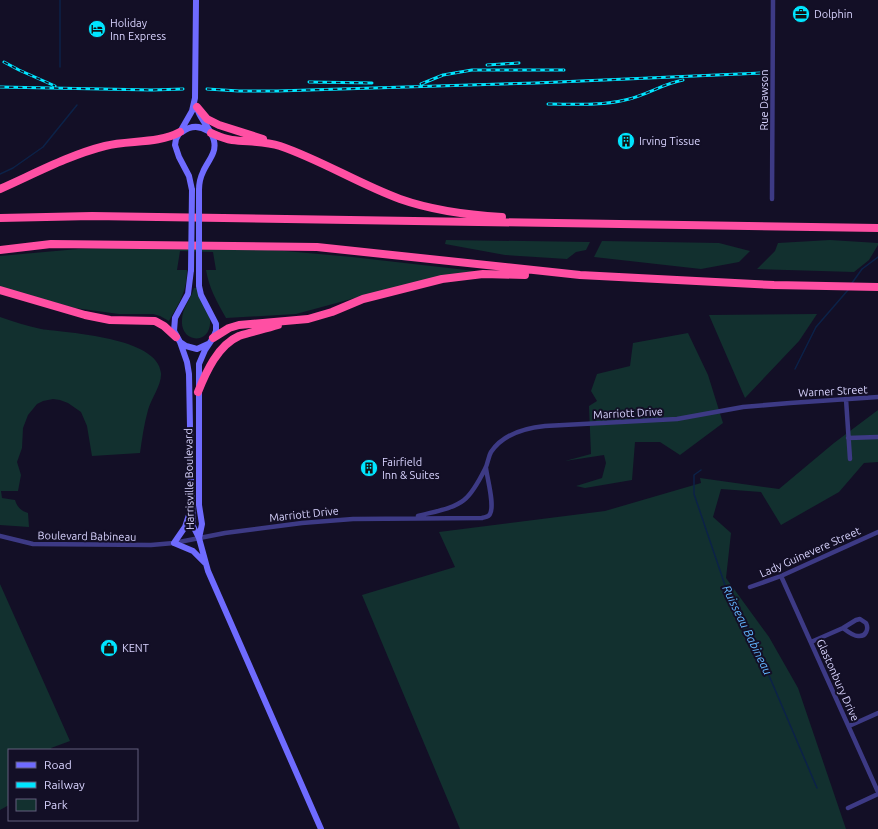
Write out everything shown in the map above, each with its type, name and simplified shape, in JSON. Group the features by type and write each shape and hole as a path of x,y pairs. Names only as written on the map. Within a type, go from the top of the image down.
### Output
{"highway":[{"path":"197,107 207,119 219,125 279,146 400,199 435,209 472,215 596,224"},
{"path":"0,189 63,161 105,146 166,138 180,132"},
{"path":"211,133 231,140 264,142 279,146"},
{"path":"0,218 92,216 878,228"},
{"path":"0,250 50,244 317,247 580,275"},
{"path":"212,340 229,328 239,325 308,319 332,312 363,299 442,279 490,274 580,275 774,285 878,287"},
{"path":"0,290 85,315 110,320 155,321 164,326 178,339"},
{"path":"198,392 203,378 215,358 226,345 238,337 292,321"}],"main road":[{"path":"196,0 195,98 200,117 211,133"},
{"name":"Harrisville Boulevard","path":"195,98 192,111 176,138 176,151 189,176 192,190 191,270 188,294 173,324 187,362 189,374 193,526 199,538"},
{"path":"180,132 192,127 198,127 211,133"},
{"name":"Harrisville Boulevard","path":"199,538 202,524 199,499 199,364 204,351 212,340 216,331 216,324 201,295 198,281 199,190 202,174 211,159 215,146 211,133"},
{"path":"178,339 186,346 197,349 212,340"},
{"path":"192,506 185,527 174,543 193,550 206,564"},
{"path":"199,538 208,571 321,829"}],"street":[{"name":"Rue Dawson","path":"772,199 773,0"},
{"name":"Warner Street","path":"790,403 878,397"},
{"path":"846,399 850,459"},
{"name":"Marriott Drive","path":"412,518 453,507 465,500 478,483 486,468 491,452 498,444 514,433 524,429 545,426 677,419 743,407 790,403"},
{"path":"848,438 878,437"},
{"name":"Marriott Drive","path":"174,543 225,533 302,523 353,519 487,517 490,514 492,504 486,468"},
{"name":"Lady Guinevere Street","path":"750,587 782,576 878,532"},
{"name":"Boulevard Babineau","path":"0,536 33,544 151,545 174,543"},
{"name":"Glastonbury Drive","path":"782,576 878,793"},
{"path":"811,642 858,620 864,621 867,627 866,633 860,636 855,635 843,628"},
{"path":"849,726 878,713"},
{"path":"848,808 878,793"}],"green space":[{"path":"446,240 590,242 586,250 576,252 567,259 505,255 445,244"},
{"path":"830,240 878,243 878,245 869,260 854,272 757,269 775,251 778,243"},
{"path":"602,241 719,243 750,251 739,262 701,269 594,257"},
{"path":"78,249 253,249 285,251 475,271 355,298 296,314 226,318 211,289 207,277 206,270 216,270 213,252 180,251 177,270 187,270 186,285 182,297 169,321 153,314 119,314 75,308 0,287 0,256"},
{"path":"194,288 197,288 203,300 210,320 209,328 206,334 196,338 186,334 183,328 182,320 183,311"},
{"path":"817,314 799,341 745,398 709,315"},
{"path":"0,317 41,329 90,335 129,344 145,352 156,361 161,373 160,382 149,406 140,453 92,456 87,426 81,412 68,403 60,400 53,399 37,404 28,415 23,428 22,448 17,462 21,475 18,491 1,491 2,498 15,500 17,505 23,511 28,513 29,527 0,525"},
{"path":"688,333 708,375 723,423 680,455 660,442 635,442 632,480 585,488 576,486 602,478 606,463 604,455 565,461 591,454 589,406 597,401 591,391 597,374 630,366 633,343"},
{"path":"878,410 878,462 864,463 839,492 781,525 761,492 721,489 713,517 731,533 726,578 769,637 798,688 846,829 460,829 362,595 455,567 439,532 605,511 701,483 700,478 779,489 834,443"},
{"path":"0,584 70,741 52,749 8,749 8,806 0,810"}],"waterway":[{"path":"60,0 60,67"},
{"path":"0,174 13,168 43,147 77,105"},
{"name":"Ruisseau Babineau","path":"852,283 862,269 878,257"},
{"name":"Ruisseau Babineau","path":"795,369 816,327 848,290"},
{"name":"Ruisseau Babineau","path":"701,470 694,475 694,494 727,591 741,613 753,638 817,788"}],"railway":[{"path":"4,62 55,86"},
{"path":"487,65 519,63"},
{"path":"421,84 443,75 472,70 564,70"},
{"path":"207,89 277,91 536,83 762,73"},
{"path":"548,104 616,102 640,96 668,84 683,80"},
{"path":"309,82 372,83"},
{"path":"0,87 152,90 183,89"}],"place":[{"name":"Dolphin","path":"801,14"},
{"name":"Holiday Inn Express","path":"97,29"},
{"name":"Irving Tissue","path":"626,141"},
{"name":"Fairfield Inn & Suites","path":"369,468"},
{"name":"KENT","path":"109,648"}]}
